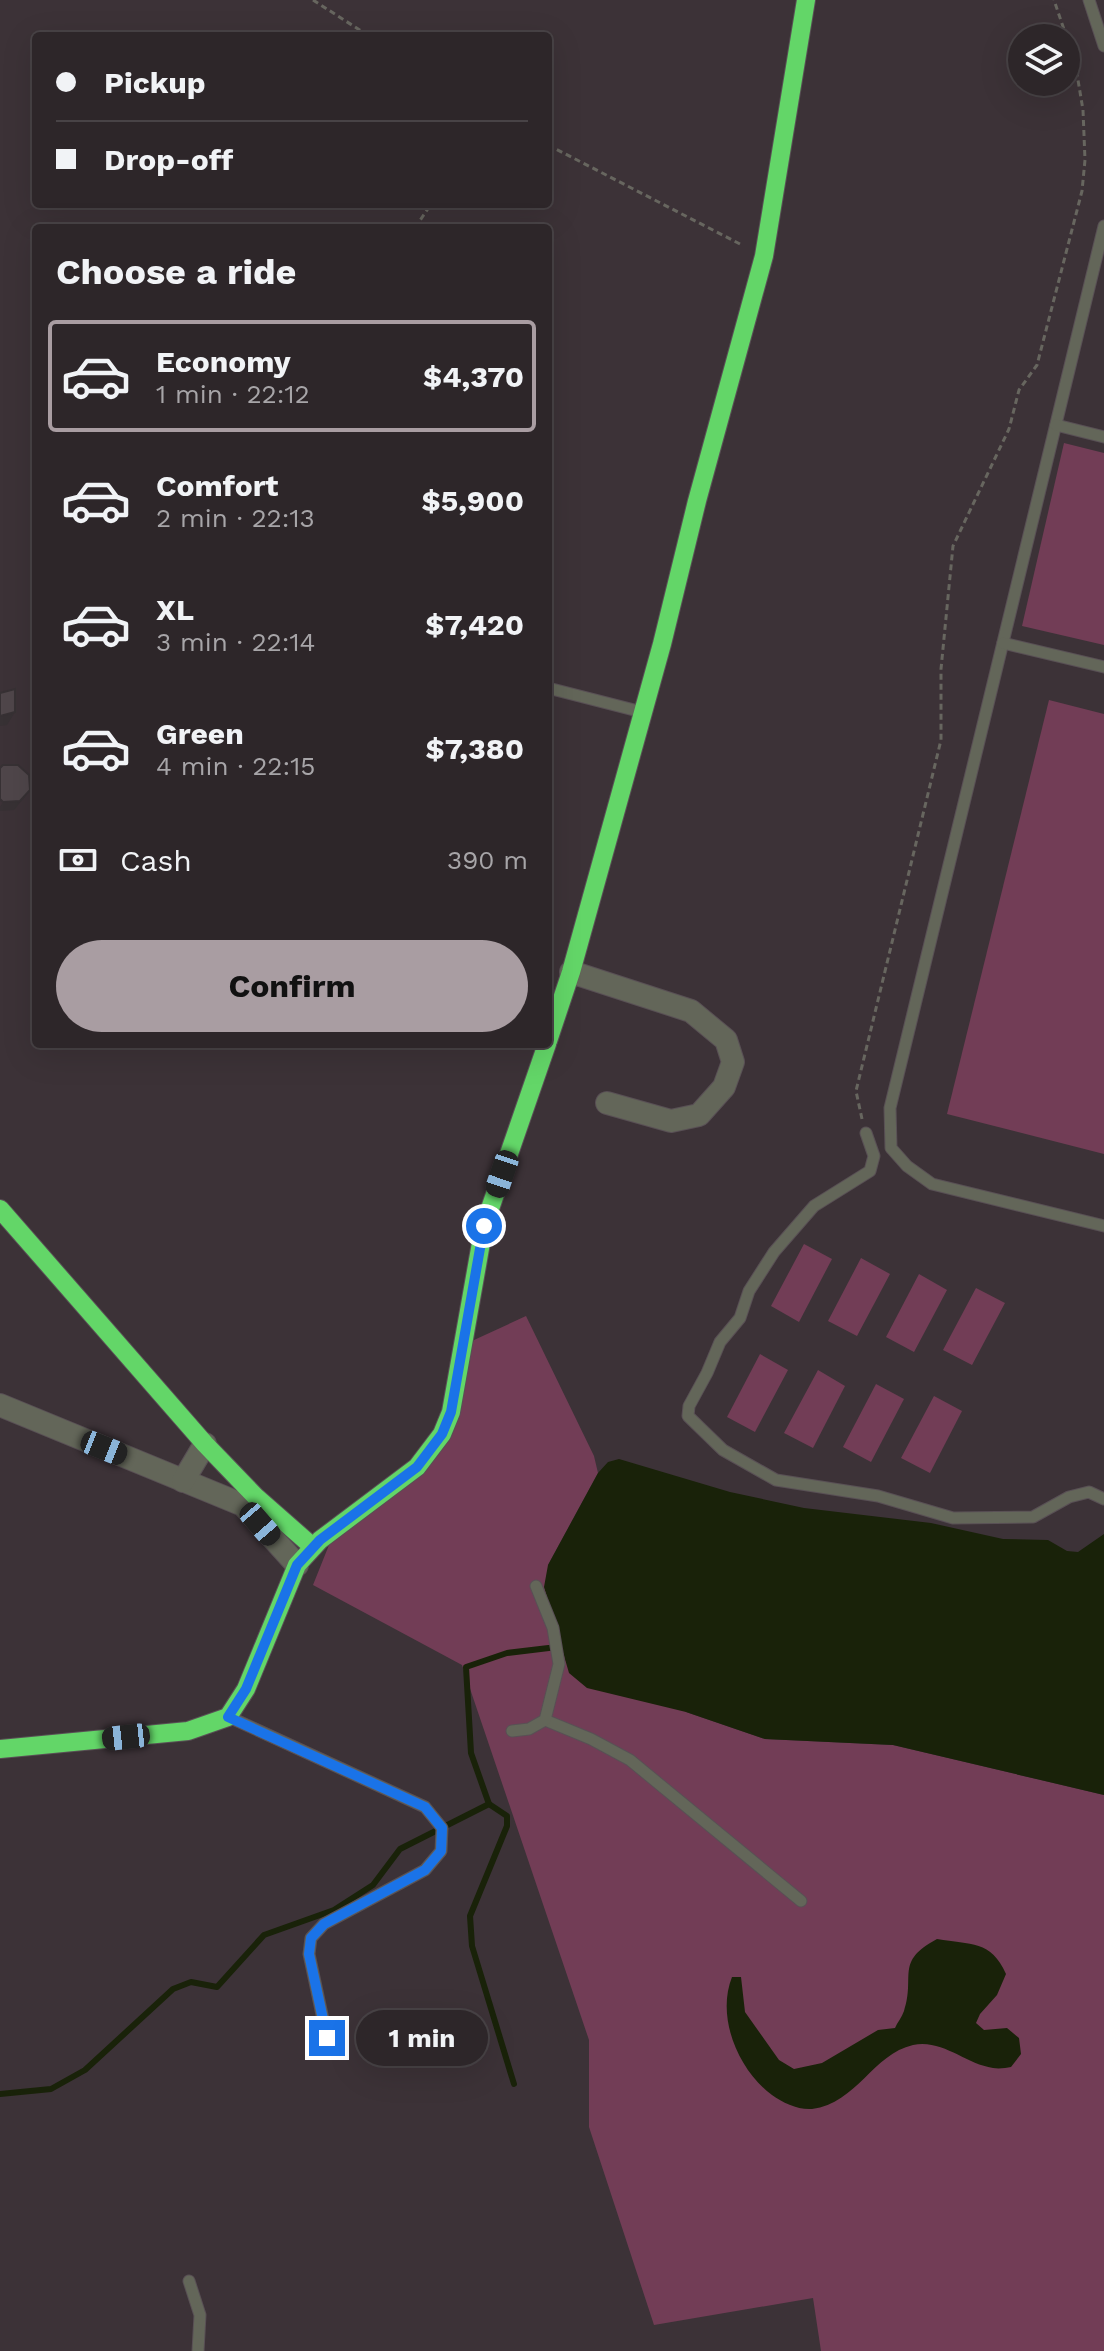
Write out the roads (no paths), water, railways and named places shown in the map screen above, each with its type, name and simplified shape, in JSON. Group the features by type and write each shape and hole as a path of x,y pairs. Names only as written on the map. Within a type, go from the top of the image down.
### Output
{"street":[{"path":"553,1011 571,972 764,256 806,0"},
{"path":"571,972 691,1011 726,1040 733,1062 724,1087 699,1115 671,1121 607,1103"},
{"path":"0,1749 188,1731 228,1717 246,1689 297,1565 313,1547 417,1467 442,1434 451,1412 484,1226 545,1048"},
{"path":"0,1209 205,1444 297,1565"},
{"path":"0,1405 183,1481 249,1500 313,1547"},
{"path":"183,1481 205,1444"}],"lane":[{"path":"1089,0 1104,46"},
{"path":"1104,226 890,1108 891,1148 907,1166 932,1184 1104,1226"},
{"path":"1056,425 1104,437"},
{"path":"1003,643 1104,667"},
{"path":"552,689 643,712"},
{"path":"866,1133 874,1156 870,1171 849,1187 814,1206 774,1252 749,1291 740,1318 720,1342 689,1406 688,1416 723,1450 776,1480 878,1496 953,1518 1033,1517 1069,1497 1089,1492 1104,1499"},
{"path":"512,1731 529,1729 545,1720 559,1664 553,1628 536,1586"},
{"path":"228,1717 425,1807 442,1828 441,1851 425,1870 324,1924 311,1938 309,1954 327,2038"},
{"path":"545,1720 630,1760 801,1901"},
{"path":"189,2281 200,2315 198,2351"}],"waterway":[{"path":"0,2094 51,2089 85,2070 173,1989 191,1982 217,1987 264,1935 334,1910 373,1885 400,1849 489,1804 471,1753 466,1667 507,1653 557,1647"},
{"path":"489,1804 507,1816 507,1826 470,1916 472,1946 514,2084"}]}
